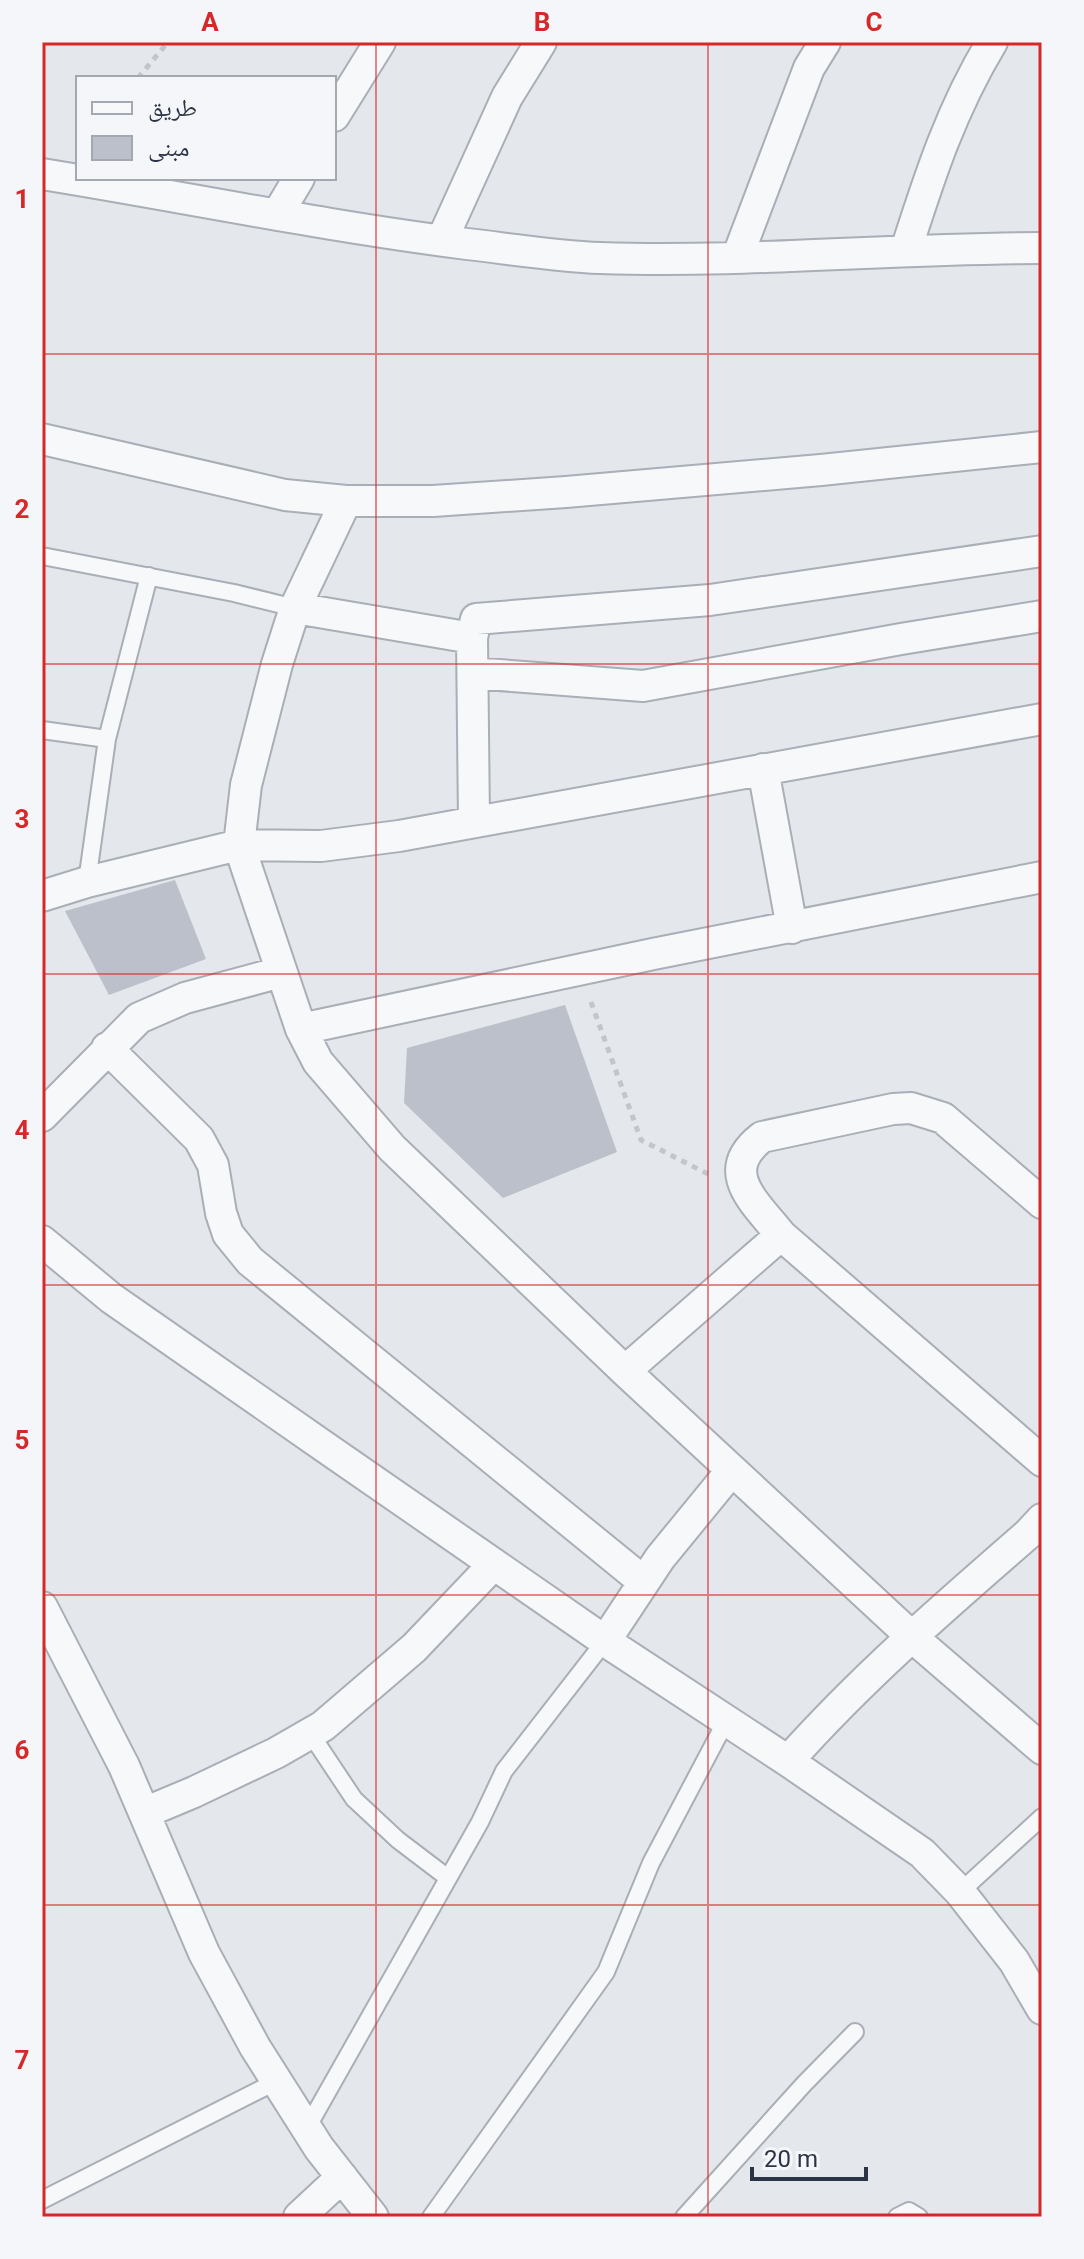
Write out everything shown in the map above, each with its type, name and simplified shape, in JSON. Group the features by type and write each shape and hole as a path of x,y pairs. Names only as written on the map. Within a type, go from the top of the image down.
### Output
{"street":[{"path":"336,113 380,42"},
{"path":"442,240 507,97 541,42"},
{"path":"737,258 809,68 825,42"},
{"path":"906,250 939,146 956,107 992,42"},
{"path":"42,174 76,180"},
{"path":"76,180 442,240 598,258 794,257 906,250 1042,248"},
{"path":"277,215 298,180"},
{"path":"42,439 285,495 346,501 433,501 566,492 1042,447"},
{"path":"346,501 295,608 277,664 246,785 239,845 301,1029 318,1062 392,1148 625,1371 911,1636 1042,1749"},
{"path":"474,822 472,638 476,619 710,600 1042,551"},
{"path":"295,608 472,638"},
{"path":"473,673 643,686 1042,616"},
{"path":"42,896 239,845 321,846 399,836 1042,719"},
{"path":"763,769 792,928"},
{"path":"301,1029 1042,877"},
{"path":"42,1116 139,1018 185,998 281,972"},
{"path":"107,1048 199,1139 213,1165 228,1234 250,1261 644,1582"},
{"path":"1042,1203 943,1118 911,1108 893,1109 762,1137 744,1156 739,1168 748,1194 781,1235 1042,1461"},
{"path":"625,1371 781,1235"},
{"path":"42,1241 111,1298 605,1641 922,1853 960,1892 1014,1961 1042,2009"},
{"path":"605,1641 660,1558 732,1470"},
{"path":"788,1761 836,1708 911,1636 1042,1519"},
{"path":"144,1813 276,1753 310,1733 359,1697 414,1648 494,1564"},
{"path":"42,1607 124,1766 204,1953 255,2047 319,2148 373,2217"},
{"path":"299,2217 342,2177"}],"lane":[{"path":"42,556 234,593 295,608"},
{"path":"87,882 107,739 149,576"},
{"path":"42,730 107,739"},
{"path":"307,2128 480,1822 504,1771 605,1641"},
{"path":"431,2217 606,1972 651,1863 726,1721"},
{"path":"310,1733 354,1799 398,1840 448,1878"},
{"path":"960,1892 1042,1817"},
{"path":"684,2217 855,2032"},
{"path":"42,2200 277,2081"},
{"path":"897,2217 909,2211 919,2217"}],"path":[{"path":"140,76 168,42"},
{"path":"579,970 641,1140 748,1194"}],"building":[{"path":"175,880 206,959 109,995 65,911"},
{"path":"565,1005 617,1152 503,1198 404,1103 407,1048"}]}
